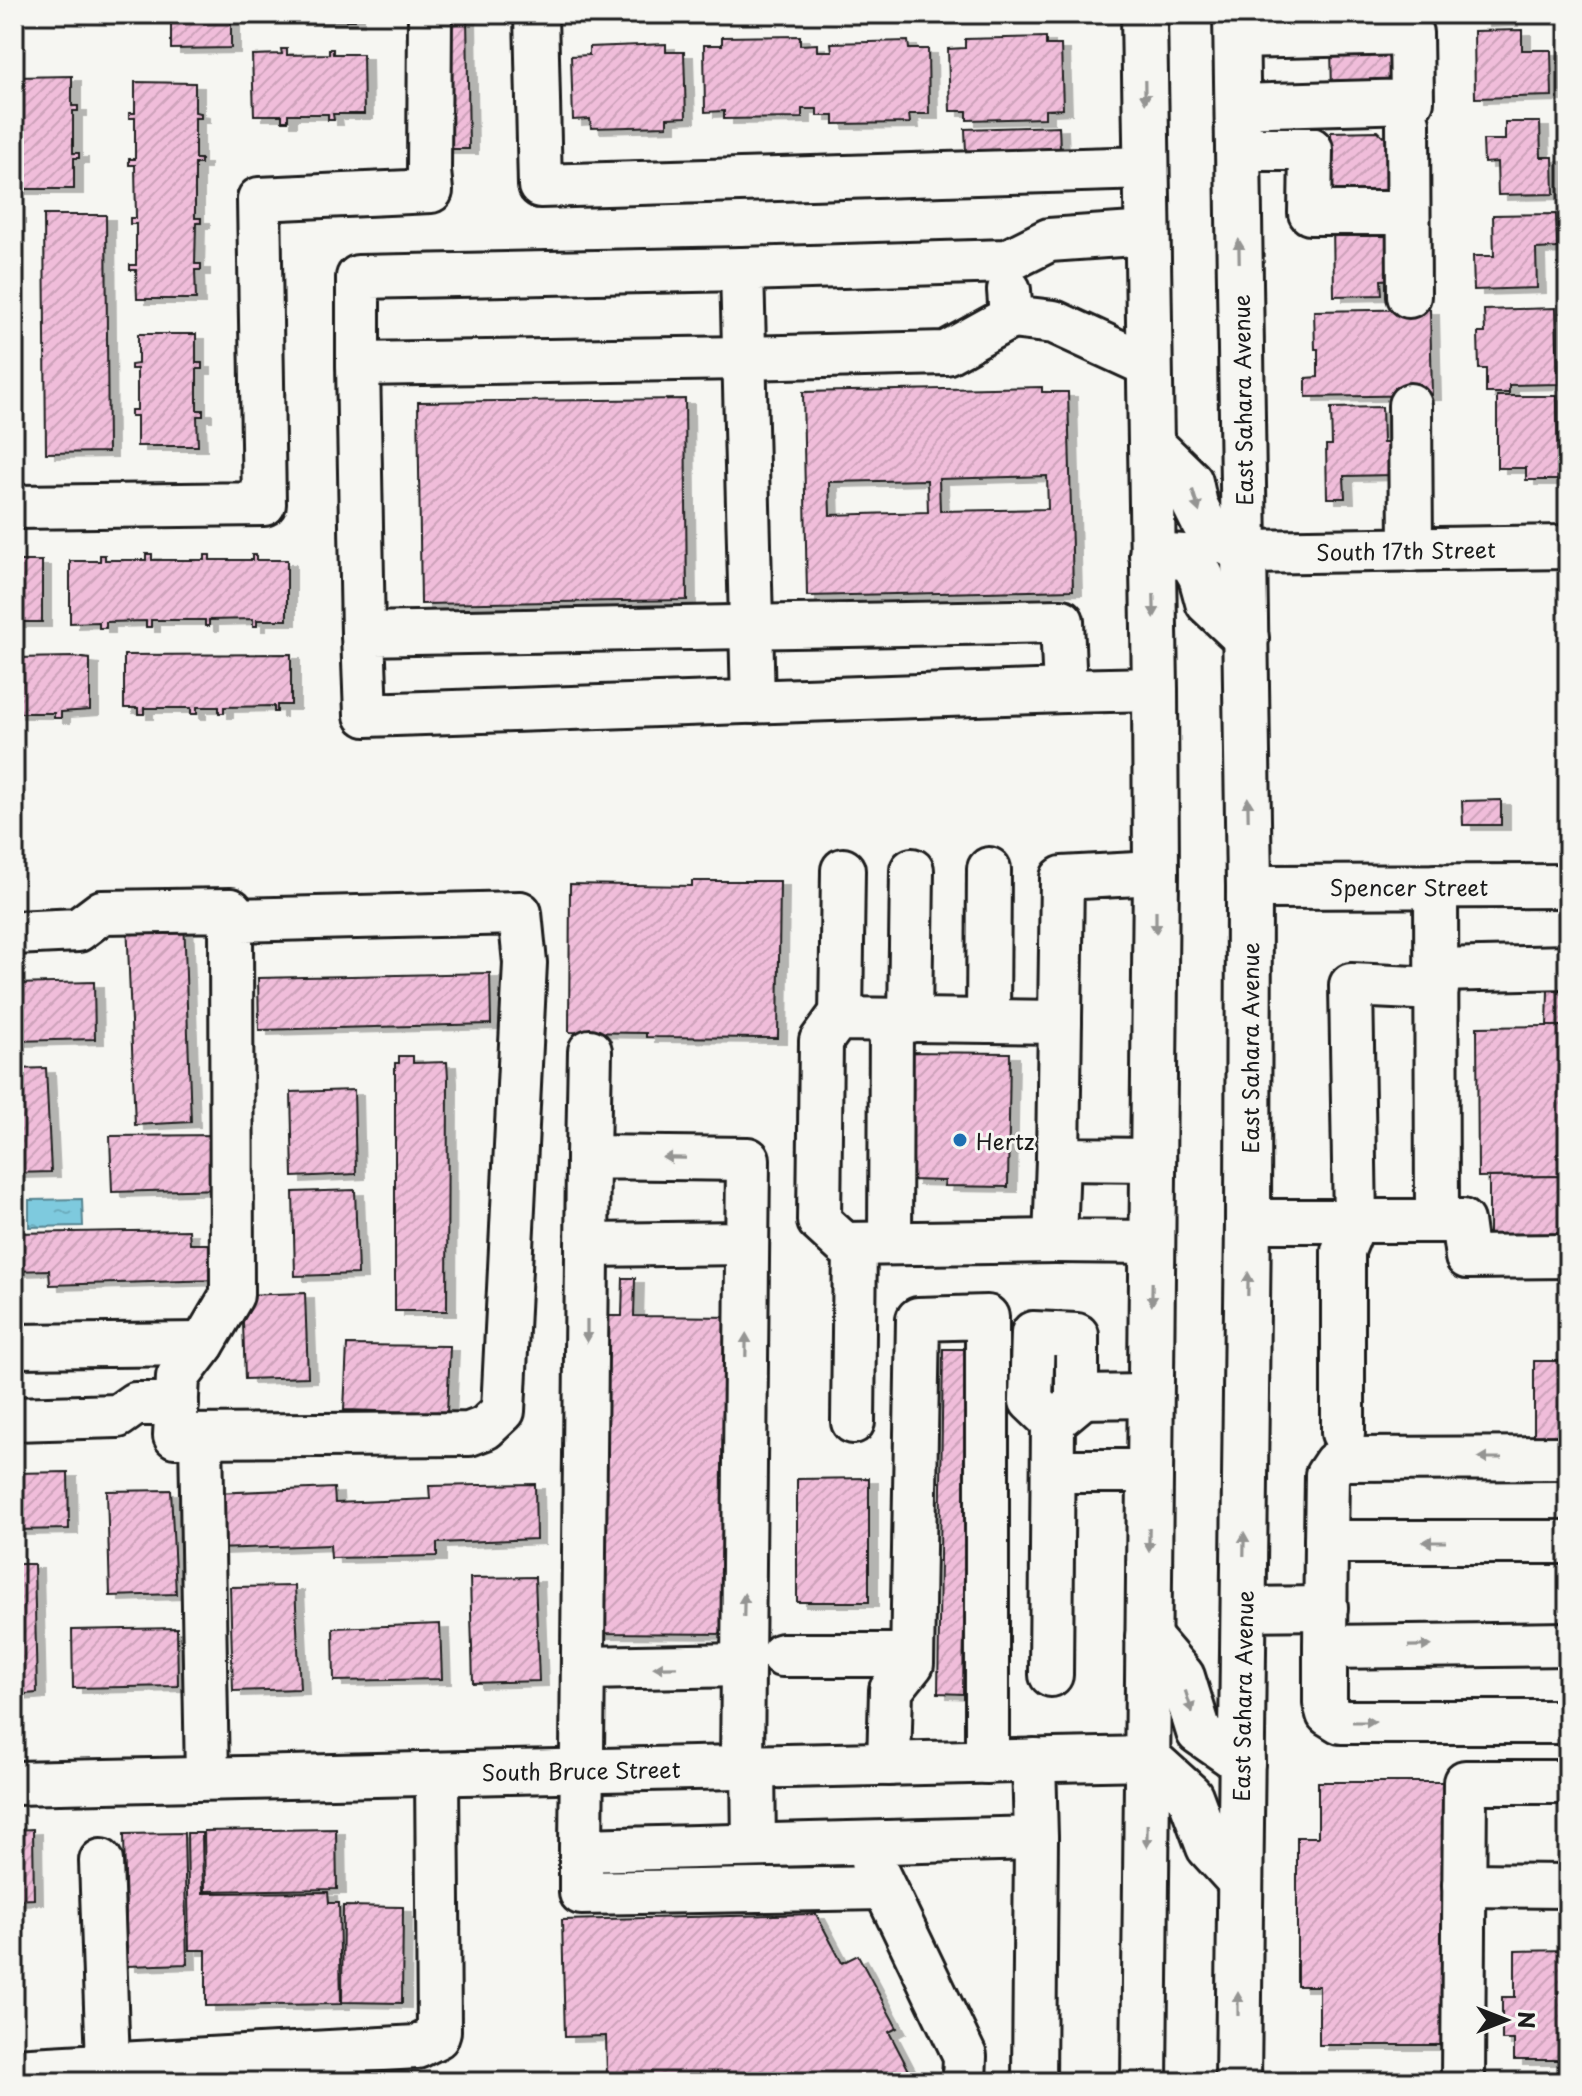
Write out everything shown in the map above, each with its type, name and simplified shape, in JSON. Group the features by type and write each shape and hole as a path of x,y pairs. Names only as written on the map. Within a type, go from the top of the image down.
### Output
{"main road":[{"path":"1144,14 1156,873 1144,2082"},
{"name":"East Sahara Avenue","path":"1236,24 1249,887 1238,2082"},
{"path":"1151,444 1190,482 1195,505 1204,523 1230,545 1244,552"},
{"path":"1152,555 1184,557 1194,564 1201,576 1208,602 1246,638"},
{"path":"1148,1637 1182,1677 1199,1732 1242,1762"},
{"path":"1148,1758 1190,1796 1209,1847 1239,1880"}],"street":[{"path":"14,507 264,504 259,199 431,191 430,14"},
{"path":"536,14 540,186 1147,168"},
{"path":"1236,24 1403,14"},
{"path":"1236,24 1313,35 1411,33 1412,101 1237,106"},
{"path":"1313,35 1314,104"},
{"path":"1408,123 1409,296"},
{"path":"1238,149 1311,149 1310,213 1408,213"},
{"path":"1148,233 1049,240 1007,261 358,277 358,364 366,715 1155,689"},
{"path":"1007,261 1011,317"},
{"path":"742,269 753,702"},
{"path":"358,364 946,353 1011,317 1054,322 1150,366"},
{"path":"1410,405 1411,550"},
{"name":"South 17th Street","path":"1244,552 1568,547"},
{"path":"363,634 1062,621 1065,691"},
{"path":"988,1021 989,869"},
{"path":"841,1019 843,870"},
{"path":"853,1422 900,1020 912,870"},
{"path":"1055,1241 1062,878 1156,873"},
{"path":"1436,886 1437,1221"},
{"name":"Spencer Street","path":"1249,887 1568,886"},
{"path":"14,933 78,930 102,912 231,910 232,1295 203,1344 178,1377 189,1420 207,1778"},
{"path":"14,1419 118,1416 135,1404 189,1420 469,1434 485,1428 503,1411 525,963 520,913 231,920"},
{"path":"1343,1433 1343,1251 1355,1221 1351,985 1568,967"},
{"path":"1060,1022 837,1019 821,1041 819,1221 844,1244 1152,1242"},
{"path":"590,1051 581,1893 884,1888"},
{"path":"588,1157 748,1159 747,1243 762,1660 747,1767 754,1845"},
{"path":"1058,1159 1154,1160"},
{"path":"1248,1221 1462,1221 1467,1257 1568,1256"},
{"path":"587,1245 747,1243"},
{"path":"889,1764 891,1690 912,1664 918,1319 987,1317 987,1762"},
{"path":"14,1346 203,1344"},
{"path":"1051,1675 1053,1471 1065,1409 1151,1396"},
{"path":"1568,1458 1345,1459 1335,1463 1327,1475 1325,1703 1328,1714 1341,1722 1568,1722"},
{"path":"1053,1471 1150,1471"},
{"path":"1326,1542 1568,1542"},
{"path":"1243,1609 1326,1627 1568,1644"},
{"path":"584,1668 912,1655"},
{"name":"South Bruce Street","path":"14,1783 1148,1758"},
{"path":"1034,1760 1034,2082"},
{"path":"14,2070 92,2071 417,2047 437,2037 437,1774"},
{"path":"1433,2082 1463,2082 1465,1782 1568,1782"},
{"path":"581,1850 1036,1838"},
{"path":"863,1843 965,2056 964,2082"},
{"path":"92,2071 101,1861"},
{"path":"1464,1885 1568,1886"}],"water":[{"path":"82,1199 83,1226 29,1227 29,1200"}],"building":[{"path":"165,14 237,14 237,19 231,19 231,48 171,49 171,18 165,18"},
{"path":"295,14 355,14 355,20 295,20"},
{"path":"443,14 467,14 469,149 445,149"},
{"path":"1481,14 1509,14 1509,21 1481,22"},
{"path":"1522,30 1522,50 1551,50 1552,96 1475,98 1474,31"},
{"path":"800,36 800,45 817,44 817,51 832,51 831,43 908,41 909,49 928,49 929,114 909,114 910,123 834,124 834,116 817,116 817,109 802,109 802,118 724,119 724,111 705,112 704,45 722,45 722,37"},
{"path":"1046,37 1046,45 1061,45 1063,109 1045,110 1045,118 967,120 967,111 950,111 948,49 965,48 965,39"},
{"path":"666,44 666,52 684,52 686,117 667,118 667,126 591,128 590,119 573,120 571,56 589,55 589,47"},
{"path":"1389,47 1390,90 1332,91 1331,48"},
{"path":"281,49 287,49 287,55 329,54 329,49 333,49 333,54 363,54 364,114 333,114 334,120 328,120 328,114 288,114 288,121 282,121 282,115 254,115 252,55 282,54"},
{"path":"72,76 72,106 78,106 78,111 73,111 73,153 79,153 79,158 74,158 74,189 14,189 14,77"},
{"path":"135,82 195,83 195,112 201,113 201,118 195,118 195,159 201,159 201,164 195,164 195,218 201,218 201,223 196,223 195,264 201,264 201,270 195,270 196,299 137,299 136,270 130,270 130,265 136,265 136,224 130,224 130,218 136,218 135,165 129,165 129,159 135,159 135,118 129,118 129,113 135,113"},
{"path":"1505,122 1540,122 1541,157 1553,157 1554,194 1498,195 1497,162 1484,163 1483,140 1505,140"},
{"path":"1059,126 1060,149 966,152 965,129"},
{"path":"1378,131 1384,137 1391,137 1389,199 1332,200 1331,132"},
{"path":"1556,214 1557,248 1536,249 1537,288 1474,290 1473,256 1494,256 1493,215"},
{"path":"44,215 106,215 108,452 46,453"},
{"path":"1394,220 1395,279 1381,280 1382,295 1334,296 1333,222"},
{"path":"1556,308 1558,384 1509,385 1509,393 1486,393 1486,369 1479,369 1478,333 1485,333 1484,310"},
{"path":"1430,309 1432,395 1306,397 1306,378 1318,377 1314,311"},
{"path":"138,334 196,334 196,363 202,363 202,369 197,369 197,410 203,410 203,416 197,416 198,446 137,446 137,416 131,416 131,410 137,410 137,369 131,369 131,365 138,364"},
{"path":"1042,387 1042,392 1068,392 1073,590 807,596 803,392","holes":["1047,476 1048,509 940,511 939,479","927,480 928,512 830,515 829,482"]},
{"path":"1497,396 1557,396 1558,480 1526,480 1526,468 1497,468"},
{"path":"685,399 687,600 421,604 418,402"},
{"path":"1382,407 1383,443 1392,443 1393,475 1344,476 1345,498 1327,498 1326,445 1332,445 1331,408"},
{"path":"146,554 152,554 152,560 205,560 205,555 210,555 210,560 252,560 252,555 256,555 256,560 287,560 287,620 257,620 257,626 253,626 253,619 209,620 209,626 205,626 205,620 151,620 151,627 146,627 146,621 106,622 106,628 99,628 99,622 70,623 70,561 100,561 100,555 105,555 105,560 146,560"},
{"path":"14,561 42,561 42,622 14,622"},
{"path":"291,654 291,705 277,705 277,712 274,712 274,706 224,707 224,713 219,713 219,707 197,707 197,714 191,714 191,708 144,708 144,714 138,714 138,708 124,708 124,655"},
{"path":"14,658 90,659 90,710 61,712 61,718 54,718 54,713 14,713"},
{"path":"1501,800 1501,825 1463,825 1462,801"},
{"path":"692,881 780,881 778,1038 646,1037 646,1033 569,1032 570,884 692,886"},
{"path":"184,917 191,1122 135,1125 127,919"},
{"path":"490,973 491,1024 259,1030 258,978"},
{"path":"94,982 95,1039 14,1041 14,984"},
{"path":"1548,990 1568,990 1568,1026 1547,1026"},
{"path":"1568,1026 1568,1176 1478,1177 1477,1027"},
{"name":"Hertz","path":"905,1052 1010,1053 1008,1187 944,1186 945,1181 910,1180"},
{"path":"399,1056 413,1056 413,1063 447,1062 447,1311 395,1311 395,1063 399,1063"},
{"path":"46,1068 51,1172 14,1173 14,1069"},
{"path":"354,1090 356,1174 293,1177 291,1092"},
{"path":"220,1135 221,1189 112,1192 110,1136"},
{"path":"1568,1176 1568,1243 1489,1243 1489,1177"},
{"path":"355,1190 358,1274 295,1276 293,1192"},
{"path":"189,1230 190,1244 217,1244 218,1280 50,1285 49,1270 14,1271 14,1233"},
{"path":"623,1278 635,1278 634,1316 736,1317 732,1634 595,1633 599,1316 622,1316"},
{"path":"305,1293 308,1377 245,1379 242,1295"},
{"path":"347,1345 450,1346 447,1413 344,1410"},
{"path":"943,1349 968,1349 963,1694 938,1693"},
{"path":"1534,1361 1568,1361 1568,1446 1534,1446"},
{"path":"68,1472 69,1529 14,1530 14,1473"},
{"path":"869,1478 869,1602 797,1602 797,1479"},
{"path":"535,1484 536,1539 437,1543 437,1556 331,1558 330,1545 216,1549 214,1493 334,1488 335,1503 430,1499 429,1486"},
{"path":"171,1490 176,1594 110,1596 107,1491"},
{"path":"14,1564 34,1564 37,1693 14,1695"},
{"path":"535,1577 539,1681 473,1683 470,1578"},
{"path":"295,1586 300,1689 233,1691 230,1587"},
{"path":"440,1624 442,1679 334,1681 333,1628"},
{"path":"177,1628 178,1686 73,1688 72,1630"},
{"path":"1318,1782 1442,1782 1442,2045 1319,2045 1319,1986 1297,1986 1297,1837 1318,1837"},
{"path":"33,1829 34,1899 14,1900 14,1830"},
{"path":"336,1829 337,1889 205,1891 204,1831"},
{"path":"184,1833 187,1964 127,1966 124,1834"},
{"path":"187,1833 202,1833 203,1893 328,1892 329,1903 339,1903 341,2004 206,2006 206,1950 189,1950"},
{"path":"343,1906 403,1907 402,2003 342,2002"},
{"path":"816,1914 842,1963 858,1955 897,2028 889,2032 915,2082 565,2082 565,2078 607,2077 606,2036 565,2037 562,1920"},
{"path":"1568,1950 1568,2060 1514,2060 1514,2040 1502,2040 1502,1997 1515,1997 1515,1951"},
{"path":"472,2076 472,2082 421,2082 420,2077"}],"place":[{"name":"Hertz","path":"960,1140"}]}
